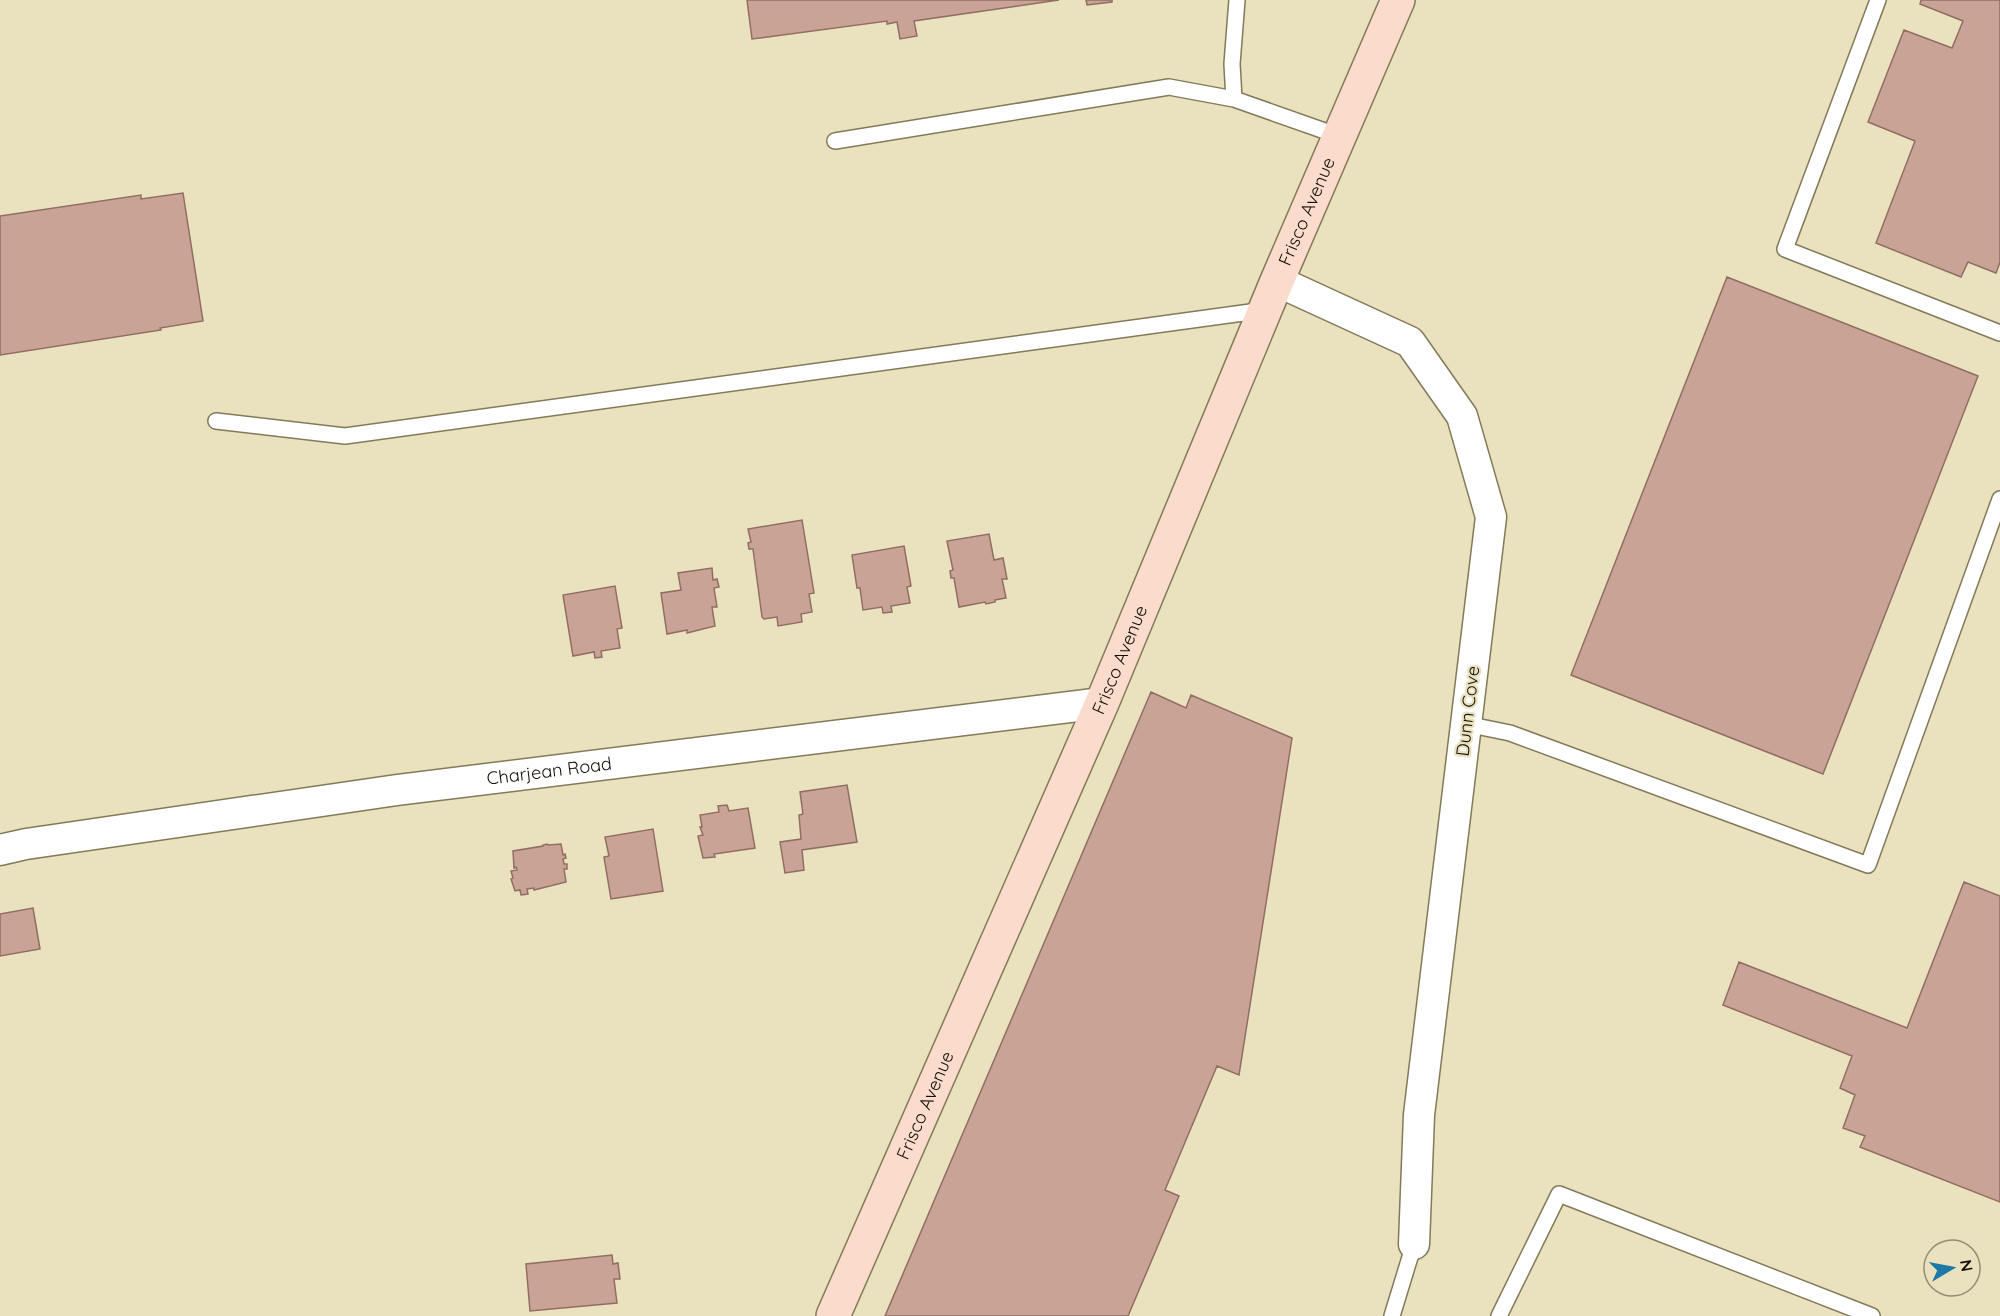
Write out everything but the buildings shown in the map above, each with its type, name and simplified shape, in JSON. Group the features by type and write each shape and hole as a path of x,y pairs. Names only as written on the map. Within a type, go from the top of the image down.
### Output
{"street":[{"name":"Frisco Avenue","path":"833,1316 1102,703 1271,296 1398,0"},
{"name":"Dunn Cove","path":"1271,296 1410,342 1462,416 1491,517 1419,1115 1414,1245"},
{"name":"Charjean Road","path":"0,850 38,842 396,790 1102,703"}],"lane":[{"path":"1234,99 1232,64 1237,0"},
{"path":"1878,0 1785,249 2000,333"},
{"path":"835,141 1169,87 1234,99 1340,136"},
{"path":"216,421 345,436 1271,296"},
{"path":"1466,723 1510,733 1868,865 2000,499"},
{"path":"1498,1316 1559,1194 1872,1316"},
{"path":"1392,1316 1414,1245"}]}
